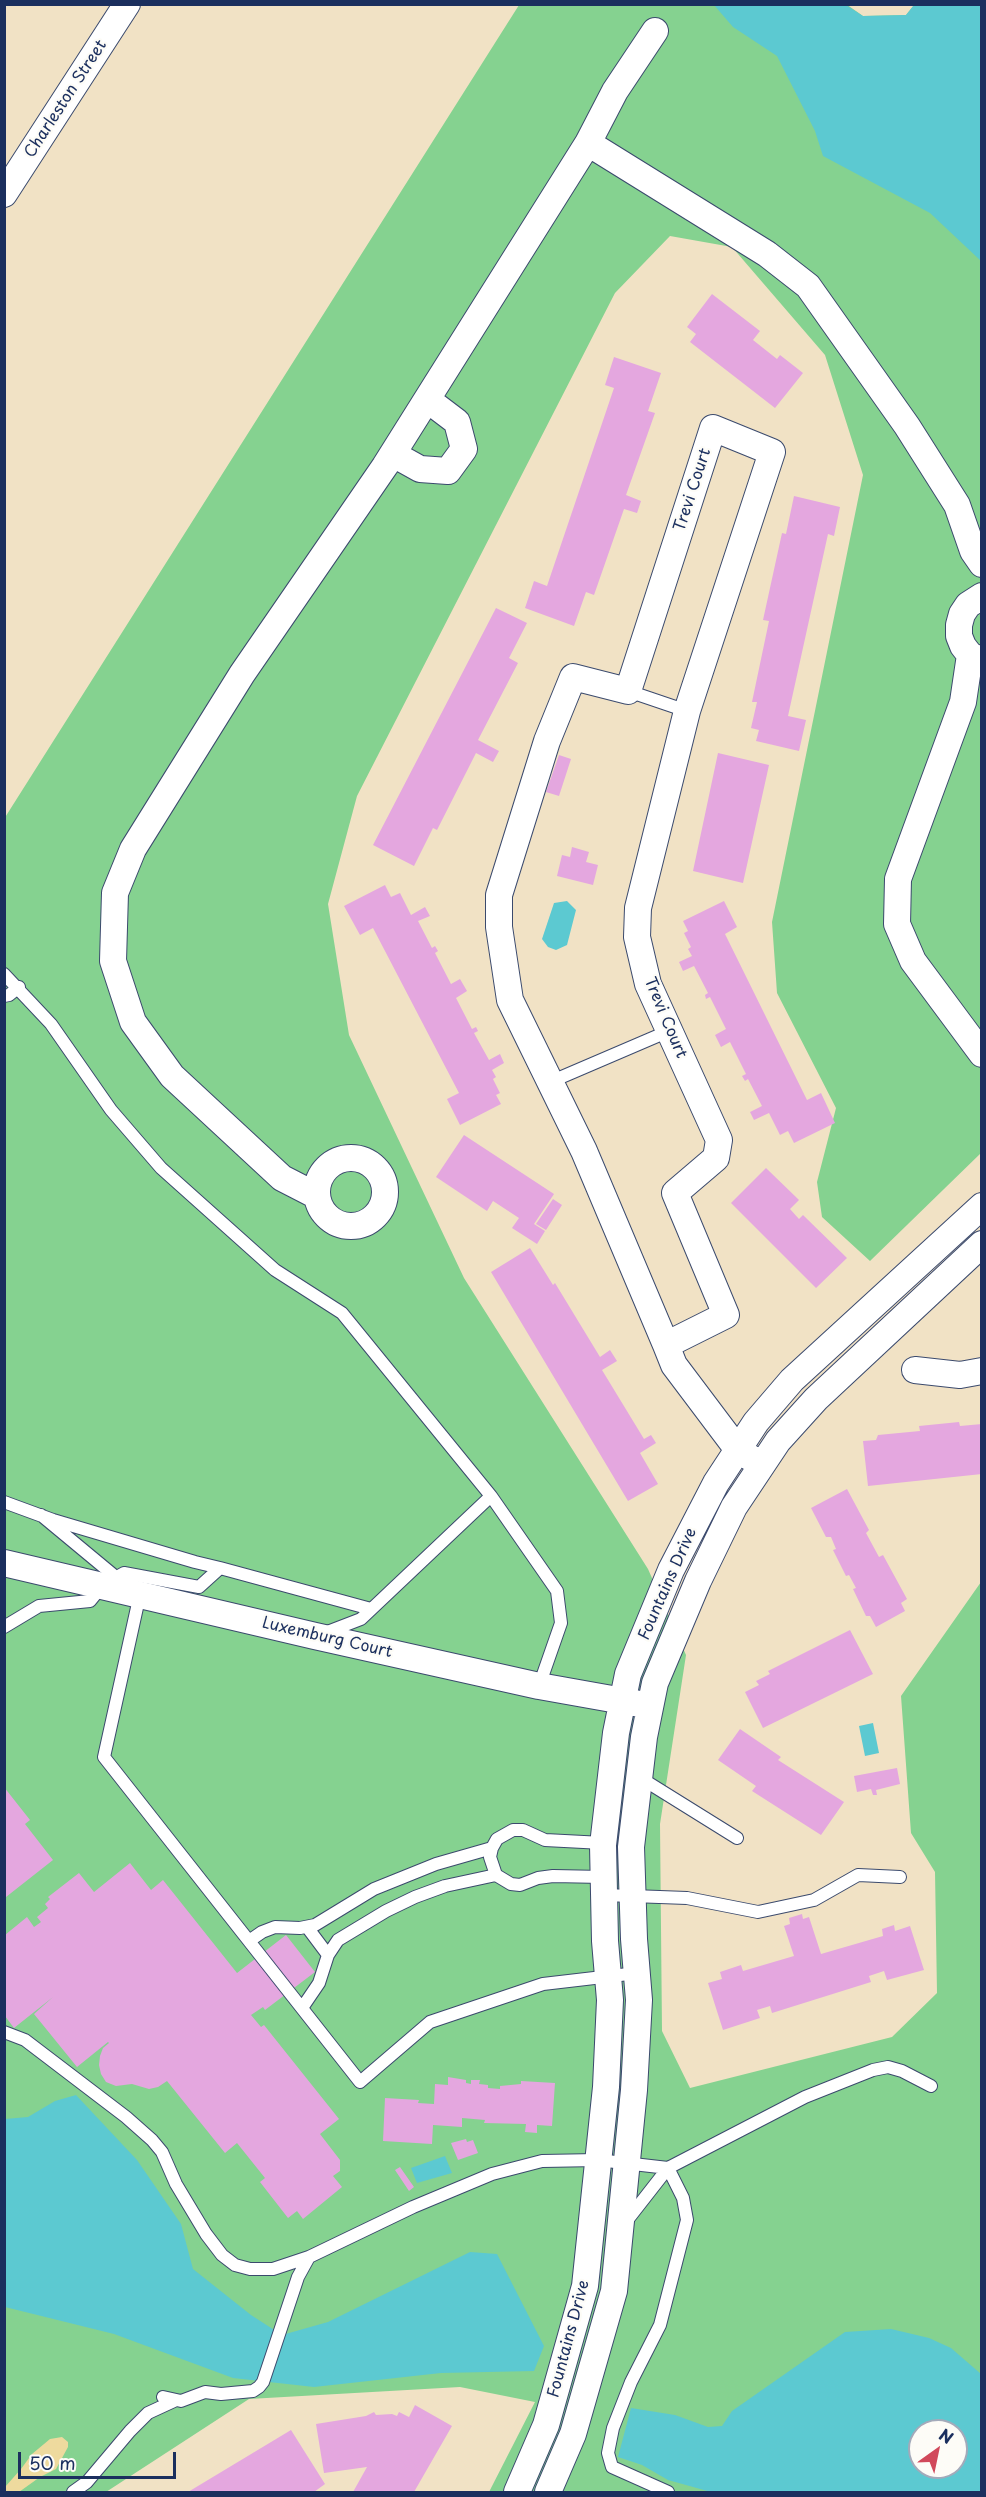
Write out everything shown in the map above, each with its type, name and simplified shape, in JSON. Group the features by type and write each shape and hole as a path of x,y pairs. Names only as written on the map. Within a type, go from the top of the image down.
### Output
{"street":[{"name":"Charleston Street","path":"4,195 127,4"},
{"path":"317,1196 282,1178 172,1076 133,1022 112,961 115,893 133,849 242,674 428,400 588,143 615,91 655,31"},
{"path":"588,143 767,254 808,286 907,426 957,505 977,558 975,600 962,614 959,636 963,646 976,658 963,702 897,879 897,924 913,961 981,1054"},
{"path":"393,454 420,469 448,471 464,449 457,422 428,400"},
{"name":"Trevi Court","path":"628,691 713,428 772,452 687,711 638,908 636,937 648,984 719,1140 716,1158 675,1193 726,1315 666,1345"},
{"path":"628,691 573,677 547,741 499,895 499,927 510,1000 584,1151 674,1365 738,1450 762,1465"},
{"path":"963,702 981,680"},
{"name":"Fountains Drive","path":"517,2493 546,2425 585,2286 607,2071 610,2001 603,1843 616,1733 628,1674 671,1570 716,1483 756,1422 792,1380 981,1206"},
{"name":"Fountains Drive","path":"548,2493 573,2434 614,2291 635,2071 639,2000 631,1846 639,1777 656,1683 698,1581 734,1507 778,1441 816,1399 981,1244"},
{"path":"915,1370 960,1375 981,1371"},
{"name":"Luxemburg Court","path":"4,1563 109,1582 141,1594 539,1686 651,1706"},
{"path":"607,2071 635,2071"}],"lane":[{"path":"628,691 687,711"},
{"path":"4,974 19,987 51,1024 111,1110 161,1168 275,1270 342,1313 491,1496 557,1591 561,1623 539,1686"},
{"path":"4,996 9,996 19,987"},
{"path":"550,1082 669,1031"},
{"path":"315,1636 361,1619 491,1496"},
{"path":"4,1502 195,1562 371,1609"},
{"path":"41,1515 109,1582"},
{"path":"4,1627 39,1606 90,1601 109,1582 124,1573 199,1587 220,1568"},
{"path":"141,1594 104,1757 360,2082 430,2022 543,1984 637,1973"},
{"path":"639,1777 737,1838"},
{"path":"603,1843 545,1840 523,1830 513,1830 497,1839 492,1848 492,1867 496,1875 511,1884 520,1885 538,1878 553,1876 604,1886 633,1896 687,1898 758,1912 814,1900 858,1875 900,1877"},
{"path":"249,1941 275,1927 315,1925 374,1889 436,1864 492,1848"},
{"path":"302,2008 319,1983 328,1956 338,1940 386,1911 415,1897 445,1886 496,1875"},
{"path":"307,1927 328,1956"},
{"path":"4,2032 25,2040 126,2117 152,2140 162,2152 176,2184 222,2256 234,2265 250,2270 273,2269 309,2257 413,2207 492,2174 542,2161 598,2160 668,2168"},
{"path":"619,2230 668,2168 805,2097 873,2070 888,2067 902,2071 931,2086"},
{"path":"668,2168 681,2192 687,2220 660,2325 631,2382 614,2428 608,2453 612,2467 668,2493"},
{"path":"73,2493 87,2482 148,2413 168,2399 205,2392 220,2394 253,2391 263,2382 298,2277 309,2257"}],"green space":[{"path":"846,4 863,16 906,15 914,5 981,5 981,1153 870,1261 822,1217 817,1182 836,1108 777,993 772,922 863,475 825,355 732,247 670,236 615,293 357,796 328,904 349,1035 464,1278 648,1569 686,1655 660,1824 662,2031 690,2088 892,2037 937,1993 935,1872 911,1833 901,1696 981,1582 981,2492 489,2492 535,2402 460,2387 249,2399 106,2492 5,2492 4,819 519,5"}],"sand":[{"path":"62,2437 68,2442 68,2447 56,2469 19,2492 5,2492 5,2487 32,2454 50,2439"}],"water":[{"path":"714,5 846,5 863,16 906,15 914,5 981,5 981,261 930,213 823,156 815,131 777,56 733,27"},
{"path":"567,901 576,910 567,945 556,950 548,947 542,939 554,903"},
{"path":"873,1723 879,1753 865,1756 859,1726"},
{"path":"76,2095 137,2160 181,2224 193,2269 251,2315 282,2335 328,2322 470,2252 497,2254 544,2346 534,2371 441,2373 314,2387 233,2378 114,2334 5,2307 5,2119 28,2117 55,2101"},
{"path":"445,2156 452,2173 417,2183 411,2168"},
{"path":"891,2329 929,2338 951,2348 981,2374 981,2492 711,2492 668,2480 642,2465 618,2457 631,2408 675,2415 708,2427 722,2426 732,2411 845,2332"}],"building":[{"path":"712,294 760,331 753,340 777,359 780,355 803,373 775,408 690,342 696,334 687,327"},
{"path":"614,357 661,373 648,411 655,413 626,495 641,501 637,513 624,509 594,595 586,592 574,626 525,608 534,581 547,586 614,388 605,385"},
{"path":"794,496 840,507 834,536 828,534 788,716 806,720 799,751 756,741 759,730 751,728 757,702 752,702 769,621 763,620 782,533 786,534"},
{"path":"496,608 527,623 509,658 518,663 478,740 499,751 493,762 476,753 437,830 433,828 414,866 373,845"},
{"path":"718,753 769,765 743,883 693,871"},
{"path":"559,755 571,759 559,796 546,792"},
{"path":"572,847 589,852 586,862 598,865 593,885 557,876 562,855 570,857"},
{"path":"385,885 391,897 400,893 411,915 425,907 430,916 418,921 432,948 435,946 438,951 435,953 451,984 460,979 467,991 456,998 472,1029 476,1027 478,1031 474,1033 489,1060 500,1054 504,1063 492,1070 496,1077 493,1079 500,1093 496,1095 501,1104 460,1125 447,1099 459,1093 373,928 360,935 344,906"},
{"path":"724,901 737,927 725,934 807,1100 821,1093 835,1123 794,1143 788,1131 780,1135 769,1113 754,1120 750,1112 762,1106 748,1079 745,1081 742,1076 746,1074 730,1042 721,1047 715,1035 726,1029 710,997 706,999 705,995 708,993 694,966 683,971 679,962 692,956 688,949 691,947 684,933 688,931 683,921"},
{"path":"464,1135 554,1194 534,1224 545,1231 537,1244 512,1228 519,1218 493,1201 487,1211 436,1177"},
{"path":"766,1168 799,1200 790,1209 799,1219 803,1215 847,1258 816,1288 731,1203"},
{"path":"553,1199 562,1205 546,1230 536,1224"},
{"path":"530,1248 553,1285 555,1283 600,1357 610,1350 617,1361 602,1370 644,1439 651,1435 656,1443 640,1453 658,1484 628,1501 491,1272"},
{"path":"959,1422 960,1426 982,1424 982,1474 868,1486 863,1441 876,1440 878,1435 920,1431 919,1426"},
{"path":"847,1489 869,1530 866,1533 879,1557 883,1555 907,1599 901,1603 905,1611 876,1627 870,1616 866,1616 853,1589 856,1588 849,1575 846,1576 833,1550 836,1549 831,1537 826,1537 811,1508"},
{"path":"850,1630 873,1674 763,1728 745,1692 759,1685 756,1681 770,1674 768,1671"},
{"path":"740,1729 781,1757 778,1760 844,1802 821,1835 752,1791 756,1786 718,1760"},
{"path":"897,1768 900,1784 876,1790 877,1795 873,1795 871,1789 857,1792 854,1776"},
{"path":"4,1787 30,1820 25,1824 53,1860 6,1897 4,1894"},
{"path":"130,1863 151,1890 163,1880 237,1973 286,1935 315,1972 265,2010 263,2007 251,2015 261,2027 264,2025 339,2119 320,2134 340,2160 340,2171 333,2176 342,2187 303,2219 297,2211 288,2218 260,2182 265,2178 237,2143 225,2153 167,2081 158,2087 149,2089 132,2084 116,2086 106,2082 99,2065 103,2048 108,2042 77,2067 34,2014 53,1997 14,2028 5,2016 5,1935 27,1917 34,1927 41,1922 37,1917 48,1908 45,1904 50,1899 48,1897 79,1873 94,1892"},
{"path":"802,1914 803,1919 809,1917 821,1954 883,1936 882,1929 894,1925 895,1931 910,1926 924,1970 887,1980 884,1971 869,1976 871,1982 772,2013 770,2006 757,2010 760,2018 723,2030 708,1983 722,1979 720,1972 741,1965 743,1971 794,1956 784,1926 790,1924 789,1918"},
{"path":"448,2077 466,2080 466,2083 471,2084 471,2080 480,2080 479,2084 488,2085 488,2088 500,2089 500,2086 521,2084 521,2081 555,2083 552,2126 537,2125 537,2133 525,2132 526,2124 484,2123 485,2120 462,2118 462,2127 433,2125 432,2144 383,2141 385,2098 419,2100 418,2103 434,2104 435,2084 448,2085"},
{"path":"466,2139 467,2142 473,2140 478,2153 458,2160 451,2143"},
{"path":"400,2167 414,2187 409,2191 395,2170"},
{"path":"415,2405 452,2426 414,2492 353,2492 367,2467 324,2473 316,2424 366,2416 374,2412 376,2415 397,2416 399,2412 409,2417"},
{"path":"291,2430 325,2484 314,2492 188,2492"}]}
